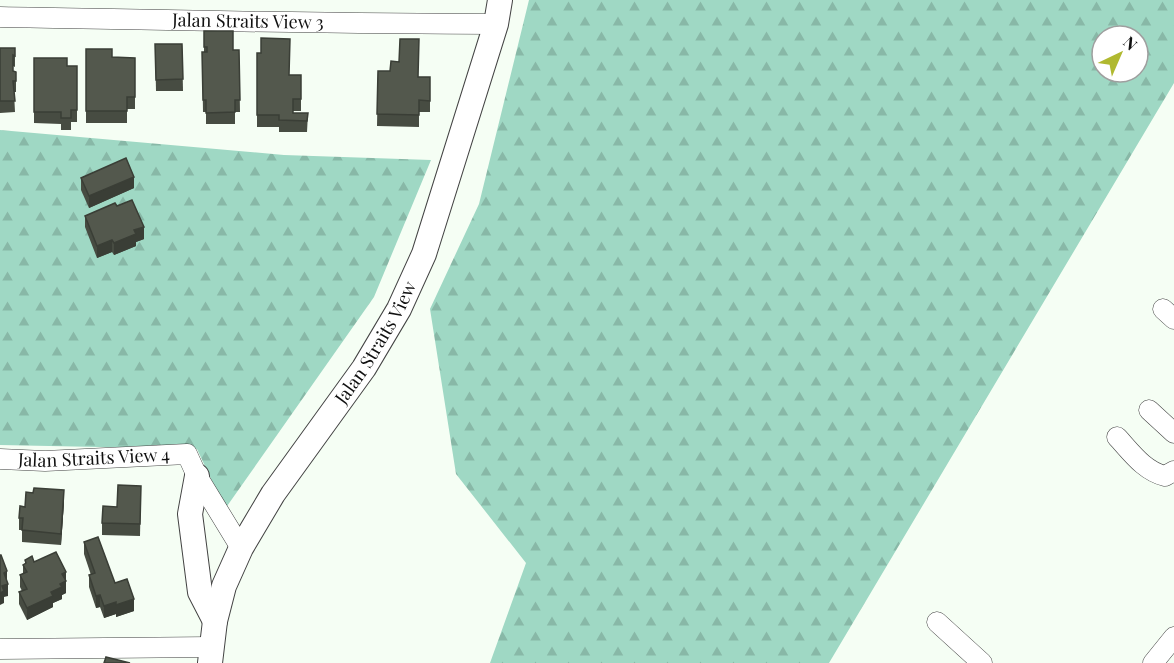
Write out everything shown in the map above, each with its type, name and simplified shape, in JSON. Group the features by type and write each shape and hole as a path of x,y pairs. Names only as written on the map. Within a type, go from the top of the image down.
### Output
{"street":[{"name":"Jalan Straits View","path":"210,655 215,621 224,586 241,548 273,495 364,368 399,309 424,254 496,24 500,0"},
{"name":"Jalan Straits View 3","path":"0,17 303,24 496,24"},
{"path":"1149,410 1174,433"},
{"path":"1117,437 1142,464 1155,473 1166,476 1174,471"},
{"name":"Jalan Straits View 4","path":"0,459 45,460 187,454 197,476 241,548"},
{"path":"197,476 190,514 200,592 215,621"},
{"path":"937,622 982,663"},
{"path":"1153,663 1174,637"},
{"path":"0,649 210,655"}],"green space":[{"path":"529,0 1174,0 1174,83 829,663 490,663 526,563 456,474 430,309 479,204"},
{"path":"0,130 284,155 431,160 374,297 225,509 197,449 0,445"}],"building":[{"path":"204,31 233,31 233,50 239,50 240,100 235,100 235,112 206,113 206,100 203,100 202,52 207,52 207,47 204,47"},
{"path":"261,38 290,39 289,75 301,75 301,99 293,99 293,113 308,113 307,121 279,120 279,115 257,115 257,53 261,53"},
{"path":"400,39 419,39 418,77 430,77 430,101 419,100 419,115 377,114 378,71 390,71 391,61 399,62"},
{"path":"155,44 182,44 183,79 156,80"},
{"path":"0,48 15,48 13,71 16,72 16,81 13,81 15,101 0,101"},
{"path":"86,49 112,49 112,57 135,58 135,97 127,97 127,111 86,111"},
{"path":"34,58 67,58 67,66 77,66 77,110 71,110 71,118 61,118 61,112 34,112"},
{"path":"126,158 134,177 89,196 81,178"},
{"path":"132,200 144,227 134,230 136,234 114,243 112,240 97,246 85,216 115,203 117,206"},
{"path":"118,485 141,486 140,524 102,523 103,506 117,507"},
{"path":"34,488 64,490 61,534 22,530 23,518 19,518 20,506 25,507 26,492 33,493"},
{"path":"98,537 115,583 127,579 134,599 104,606 100,595 96,596 89,575 95,573 84,542"},
{"path":"56,552 66,572 62,574 66,581 60,584 62,587 51,592 53,596 27,608 19,592 27,589 20,575 27,572 23,565 26,563 25,560 32,556 34,562"},
{"path":"0,555 7,571 4,573 8,584 2,586 4,591 0,593"},
{"path":"106,657 130,663 104,663"}]}
